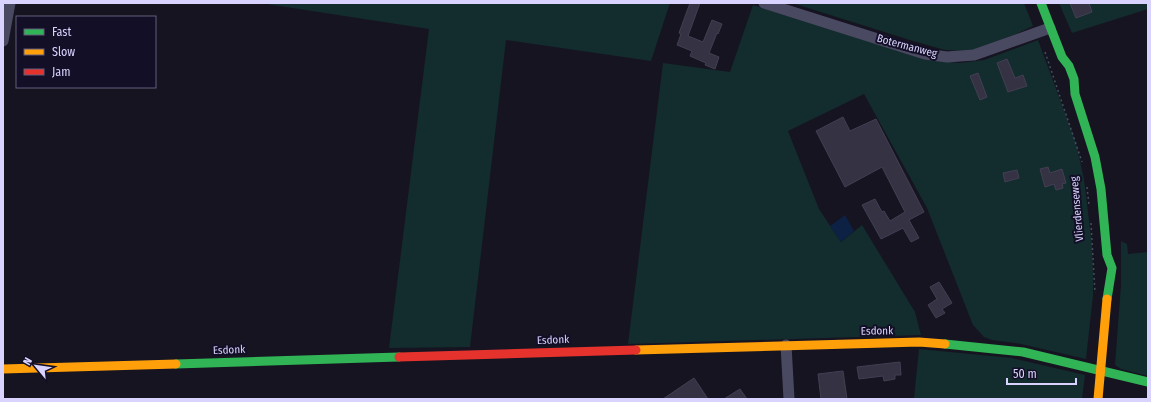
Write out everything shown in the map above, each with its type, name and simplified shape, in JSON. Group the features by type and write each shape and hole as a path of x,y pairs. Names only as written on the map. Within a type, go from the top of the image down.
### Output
{"street":[{"path":"3,40 10,3"},
{"name":"Botermanweg","path":"764,3 925,54 947,57 974,55 1050,28"},
{"path":"1040,3 1062,57 1063,70 1068,83 1075,94 1095,157 1101,189 1107,255 1112,268 1107,297 1098,399"},
{"name":"Esdonk","path":"3,369 919,342 1023,352 1101,372 1148,382"},
{"path":"786,345 789,399"}],"path":[{"name":"Vlierdenseweg","path":"1039,32 1083,164"},
{"name":"Vlierdenseweg","path":"1087,187 1090,211"},
{"name":"Vlierdenseweg","path":"1090,218 1095,294"}],"green space":[{"path":"260,3 670,3 651,61 506,40 470,347 389,348 429,29"},
{"path":"792,3 1024,3 1033,26 972,51 945,50"},
{"path":"1059,3 1148,3 1148,9 1072,33"},
{"path":"753,5 942,61 959,63 984,60 1038,40 1076,143 1084,179 1092,245 1093,273 1093,296 1086,359 1021,344 992,340 984,337 973,325 927,208 864,94 788,131 819,209 841,242 862,225 915,312 921,335 628,344 663,63 730,72"},
{"path":"1121,241 1127,244 1128,254 1148,252 1148,376 1121,369 1115,365 1121,285"},
{"path":"919,349 1012,358 1085,375 1082,399 914,399"}],"water":[{"path":"845,215 854,231 841,242 830,226"}],"building":[{"path":"690,3 700,3 688,36 703,42 712,20 722,24 709,53 719,57 715,69 690,56 692,51 677,45 681,34 679,33"},
{"path":"1070,3 1089,3 1092,12 1076,18"},
{"path":"1007,59 1015,78 1023,75 1027,86 1008,92 997,63"},
{"path":"978,73 987,97 980,100 970,76"},
{"path":"843,117 850,131 876,119 924,212 909,220 919,238 911,242 903,228 881,239 862,205 875,199 882,212 884,211 890,221 905,212 882,167 845,187 816,131"},
{"path":"1048,167 1050,173 1062,169 1066,183 1062,184 1063,188 1056,190 1054,184 1045,187 1040,169"},
{"path":"1017,170 1019,178 1005,182 1003,173"},
{"path":"939,282 952,303 942,309 945,313 936,318 928,305 937,299 930,287"},
{"path":"900,362 901,375 895,375 895,379 884,381 883,376 859,379 857,367"},
{"path":"843,371 847,399 821,399 818,374"},
{"path":"694,378 708,399 663,399"},
{"path":"740,389 747,399 724,399"}],"traffic: fast":[{"path":"1041,3 1062,57 1069,66 1074,79 1075,94 1095,157 1101,189 1107,255 1112,268 1107,299"},
{"path":"945,344 1023,352 1148,382"},
{"path":"176,364 399,357"}],"traffic: slow":[{"path":"1098,399 1107,299"},
{"path":"636,350 919,342 945,344"},
{"path":"3,369 176,364"}],"traffic: jam":[{"path":"399,357 636,350"}]}
